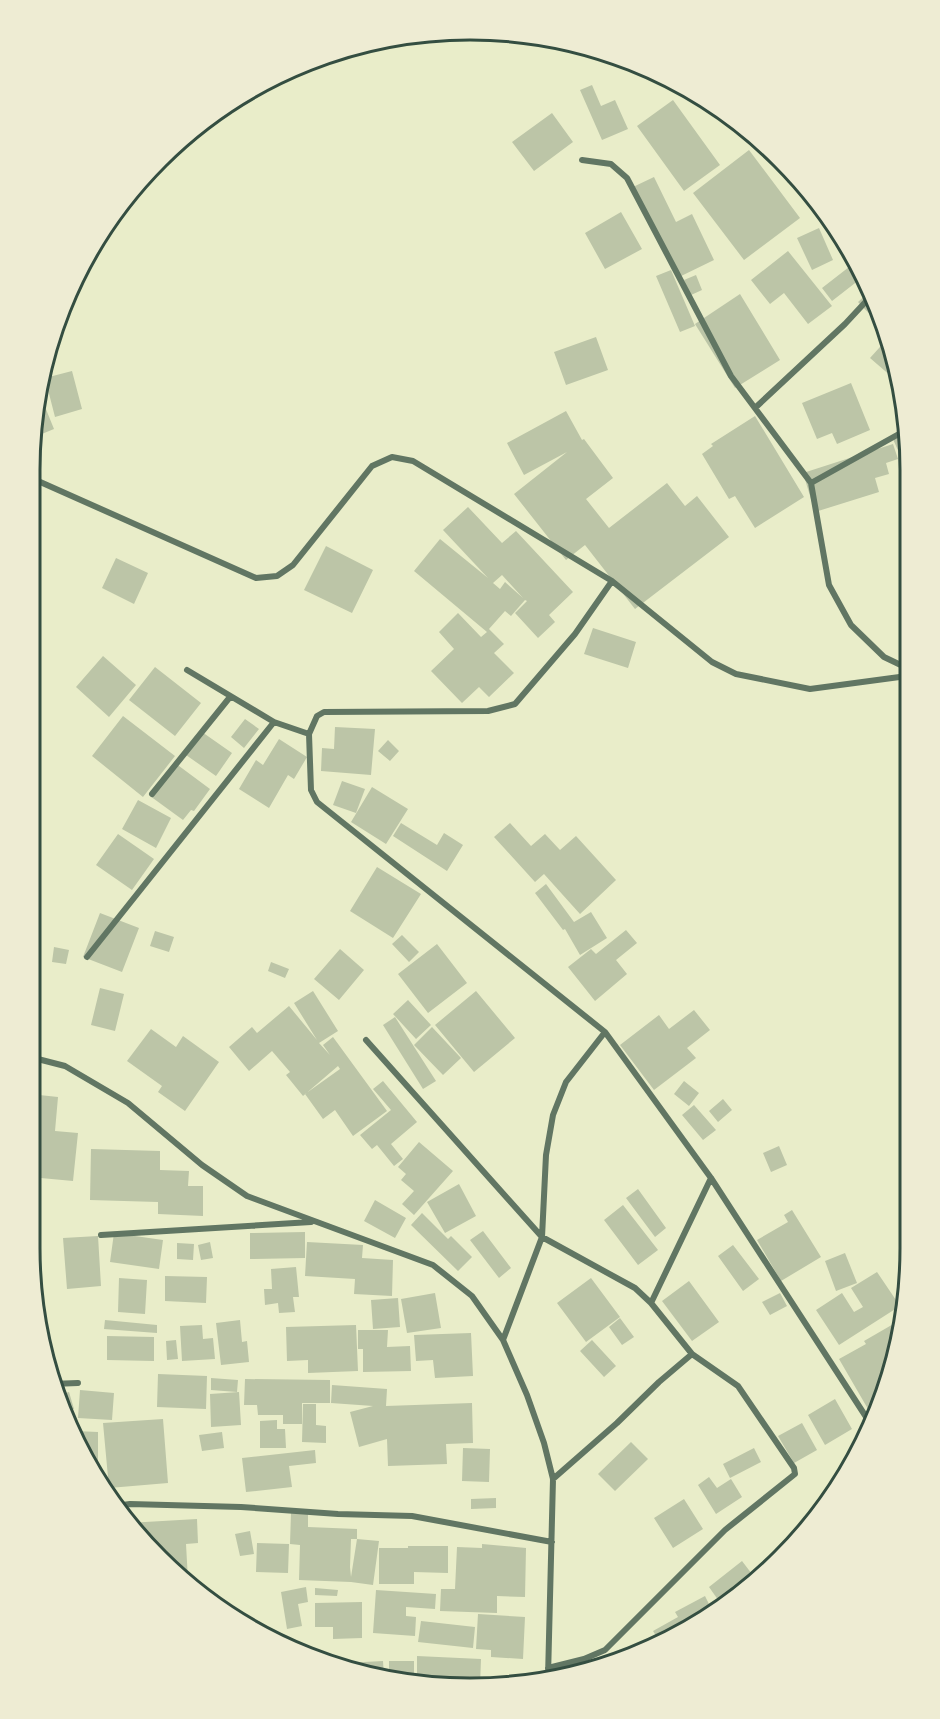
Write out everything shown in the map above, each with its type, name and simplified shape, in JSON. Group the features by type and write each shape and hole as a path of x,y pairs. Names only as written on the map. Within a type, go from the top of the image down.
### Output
{"street":[{"path":"582,160 611,164 627,178 731,376 811,483 829,585 851,625 884,657 900,665"},
{"path":"755,408 865,302"},
{"path":"811,483 898,434"},
{"path":"40,482 256,578 277,576 293,564 372,466 392,457 413,461 612,581 712,662 736,674 810,688 900,677"},
{"path":"612,581 575,634 515,704 489,711 324,712 317,716 309,734 311,790 317,802 605,1032 711,1178 866,1416"},
{"path":"187,670 274,722 309,734"},
{"path":"152,794 230,697"},
{"path":"87,957 274,722"},
{"path":"503,1340 542,1237 546,1155 553,1115 566,1082 605,1032"},
{"path":"366,1040 542,1237 635,1288 651,1303 692,1354 738,1386 794,1468 795,1474 725,1530 605,1650 584,1659 548,1668"},
{"path":"40,1060 65,1066 128,1103 202,1165 248,1196 433,1264 472,1296 503,1340 527,1395 544,1443 553,1479 548,1671"},
{"path":"651,1303 711,1178"},
{"path":"101,1235 315,1221"},
{"path":"553,1479 692,1354"},
{"path":"62,1384 78,1383"},
{"path":"125,1505 241,1507 338,1514 412,1516 552,1542"}],"building":[{"path":"592,85 601,106 615,100 628,129 602,140 580,90"},
{"path":"673,100 720,165 684,191 637,126"},
{"path":"552,113 573,142 534,171 512,142"},
{"path":"749,150 800,218 744,260 693,193"},
{"path":"654,177 676,222 692,214 714,260 677,278 633,187"},
{"path":"621,212 642,249 605,269 585,233"},
{"path":"819,228 833,260 812,270 797,238"},
{"path":"788,251 832,306 808,324 784,293 770,304 751,280"},
{"path":"848,267 856,282 832,301 822,288"},
{"path":"671,270 695,326 680,332 656,276"},
{"path":"696,275 702,290 691,295 684,280"},
{"path":"740,294 780,360 735,388 695,324"},
{"path":"863,297 870,315 858,302"},
{"path":"596,337 608,370 566,385 554,352"},
{"path":"881,346 888,374 870,358"},
{"path":"72,371 82,409 55,417 48,390 51,376"},
{"path":"851,383 870,430 837,444 832,433 817,439 802,403"},
{"path":"45,407 54,429 42,434"},
{"path":"566,411 582,440 584,439 613,478 586,499 609,528 667,483 685,506 697,496 729,537 635,609 585,545 566,560 514,494 567,452 524,475 507,443"},
{"path":"755,416 804,497 755,528 735,496 729,499 702,454 713,446 711,444"},
{"path":"898,437 899,454 893,439"},
{"path":"893,444 898,459 886,463 889,474 875,478 879,492 815,512 803,473"},
{"path":"468,507 502,543 516,531 573,592 549,615 555,622 538,638 515,613 527,601 525,600 511,616 505,611 489,629 504,644 494,653 514,673 489,697 479,687 462,703 431,671 454,649 439,632 458,613 481,637 487,632 414,571 440,539 488,578 443,530","holes":["502,575 523,598 505,582 500,589 493,583"]},
{"path":"326,546 373,570 352,613 304,590"},
{"path":"116,558 148,573 134,604 102,588"},
{"path":"593,628 636,642 628,668 584,654"},
{"path":"103,656 136,685 109,717 76,687"},
{"path":"155,667 201,703 175,736 129,700"},
{"path":"123,716 175,756 143,797 92,756"},
{"path":"245,719 259,729 244,748 231,737"},
{"path":"335,727 375,729 371,775 321,771 322,748 334,749"},
{"path":"202,732 232,753 216,776 186,755"},
{"path":"279,739 307,757 294,779 288,775 269,808 239,789 256,760 263,765"},
{"path":"388,740 399,751 390,761 378,751"},
{"path":"175,763 210,789 194,811 191,810 183,820 150,796"},
{"path":"342,781 365,789 356,813 333,805"},
{"path":"372,787 408,809 386,844 351,822"},
{"path":"138,800 171,818 156,848 122,829"},
{"path":"401,823 437,845 444,833 463,845 447,871 393,836"},
{"path":"510,823 531,846 545,834 560,850 576,836 616,880 580,914 544,874 535,882 494,837"},
{"path":"118,834 154,859 132,890 96,865"},
{"path":"377,867 421,894 393,938 350,911"},
{"path":"546,884 574,922 591,912 607,938 580,955 565,929 563,930 535,893"},
{"path":"100,913 139,928 122,972 83,957"},
{"path":"626,930 637,943 616,960 627,974 595,1001 568,967 591,949 596,954"},
{"path":"155,931 174,937 169,952 150,946"},
{"path":"402,935 419,952 409,962 392,944"},
{"path":"437,944 467,983 428,1013 398,974"},
{"path":"54,947 69,950 66,964 52,962"},
{"path":"340,949 364,970 339,1000 314,979"},
{"path":"271,962 289,969 285,978 268,971"},
{"path":"100,988 124,994 115,1031 91,1025"},
{"path":"313,991 338,1031 319,1043 330,1055 323,1045 333,1037 387,1111 353,1136 335,1110 323,1119 305,1094 303,1096 286,1075 290,1072 272,1051 249,1071 229,1047 252,1027 257,1033 289,1006 317,1040 294,1003","holes":["338,1066 340,1069 307,1093"]},
{"path":"476,991 515,1038 474,1072 435,1025"},
{"path":"408,1000 431,1025 416,1039 393,1014"},
{"path":"694,1010 710,1030 687,1048 696,1058 654,1090 620,1045 659,1015 669,1029"},
{"path":"395,1017 436,1081 423,1089 383,1025"},
{"path":"432,1027 461,1058 443,1075 414,1045"},
{"path":"151,1029 176,1047 183,1036 219,1062 185,1111 158,1092 162,1086 127,1061"},
{"path":"383,1081 417,1122 391,1144 403,1159 394,1166 377,1145 372,1149 360,1135 391,1110 373,1089"},
{"path":"684,1081 699,1093 689,1106 674,1094"},
{"path":"40,1095 58,1097 55,1131 78,1133 73,1181 40,1178"},
{"path":"723,1099 732,1110 718,1122 709,1111"},
{"path":"694,1105 716,1130 703,1140 682,1115"},
{"path":"419,1142 453,1171 414,1215 402,1204 414,1191 401,1180 406,1174 398,1167"},
{"path":"779,1146 787,1165 771,1172 763,1153"},
{"path":"91,1149 160,1151 160,1170 189,1171 188,1186 203,1186 203,1216 158,1214 158,1202 90,1200"},
{"path":"459,1184 476,1216 445,1233 427,1202"},
{"path":"638,1189 666,1228 655,1237 626,1198"},
{"path":"375,1200 406,1218 395,1238 364,1221"},
{"path":"623,1205 658,1250 638,1265 604,1220"},
{"path":"792,1210 821,1257 781,1281 757,1240 788,1222 784,1215"},
{"path":"422,1213 448,1239 451,1236 472,1257 458,1271 411,1225"},
{"path":"483,1231 511,1268 499,1278 470,1240"},
{"path":"305,1232 305,1258 250,1259 250,1233"},
{"path":"114,1233 163,1240 159,1269 110,1262"},
{"path":"98,1236 101,1286 67,1289 63,1238"},
{"path":"210,1242 213,1258 201,1260 198,1245"},
{"path":"307,1242 363,1245 362,1258 393,1260 392,1296 354,1294 355,1279 305,1276"},
{"path":"177,1243 194,1244 193,1260 177,1259"},
{"path":"733,1245 759,1279 743,1291 718,1256"},
{"path":"845,1253 857,1283 836,1291 825,1261"},
{"path":"296,1267 299,1297 293,1297 295,1312 279,1313 278,1303 265,1305 264,1289 272,1289 271,1269"},
{"path":"877,1272 896,1301 895,1309 839,1345 816,1310 842,1293 854,1312 863,1307 851,1288"},
{"path":"165,1276 207,1277 206,1303 165,1301"},
{"path":"119,1278 147,1280 145,1314 118,1312"},
{"path":"591,1278 620,1317 586,1342 557,1303"},
{"path":"689,1281 719,1322 692,1341 662,1301"},
{"path":"435,1293 441,1328 407,1333 401,1299"},
{"path":"780,1293 787,1306 770,1315 762,1302"},
{"path":"398,1298 400,1327 373,1329 371,1300"},
{"path":"620,1318 634,1337 622,1345 609,1327"},
{"path":"105,1320 157,1325 157,1333 104,1329"},
{"path":"240,1320 242,1342 247,1341 249,1362 221,1365 216,1323"},
{"path":"893,1324 885,1360 868,1409 839,1359 866,1344 864,1341"},
{"path":"202,1325 203,1339 213,1338 215,1359 182,1361 180,1326"},
{"path":"356,1325 358,1371 308,1373 308,1360 287,1361 286,1327"},
{"path":"358,1330 388,1330 387,1347 410,1346 411,1371 363,1372 363,1349 358,1349"},
{"path":"471,1333 473,1376 435,1378 433,1360 416,1361 414,1335"},
{"path":"107,1336 154,1337 154,1361 107,1360"},
{"path":"176,1340 178,1359 167,1360 166,1341"},
{"path":"592,1340 616,1366 604,1377 580,1351"},
{"path":"158,1374 207,1376 206,1409 157,1407"},
{"path":"211,1378 238,1380 237,1392 211,1390"},
{"path":"245,1379 330,1380 330,1403 302,1403 302,1424 283,1424 283,1415 258,1415 257,1405 244,1405"},
{"path":"332,1385 387,1389 386,1406 472,1403 473,1443 446,1444 447,1464 388,1466 387,1439 359,1447 350,1412 373,1406 331,1403"},
{"path":"80,1390 114,1393 112,1420 78,1418"},
{"path":"69,1392 74,1409 72,1410 65,1393"},
{"path":"239,1392 241,1425 211,1427 210,1394"},
{"path":"835,1399 852,1429 825,1445 808,1415"},
{"path":"303,1404 316,1404 316,1425 326,1426 326,1443 302,1442"},
{"path":"163,1419 168,1483 113,1488 108,1480 103,1423"},
{"path":"277,1420 277,1429 285,1429 286,1448 260,1448 260,1421"},
{"path":"802,1423 817,1450 794,1463 778,1436"},
{"path":"81,1431 98,1432 98,1464"},
{"path":"222,1432 224,1448 202,1451 199,1435"},
{"path":"631,1442 648,1459 615,1491 598,1474"},
{"path":"463,1448 490,1449 489,1482 462,1481"},
{"path":"754,1448 761,1462 730,1478 723,1464"},
{"path":"315,1450 316,1463 289,1466 292,1487 246,1492 242,1458"},
{"path":"709,1477 717,1488 731,1479 742,1497 716,1514 698,1485"},
{"path":"496,1498 496,1508 471,1509 471,1499"},
{"path":"684,1499 703,1529 673,1548 654,1518"},
{"path":"291,1513 308,1514 308,1527 357,1529 357,1539 379,1541 373,1585 299,1580 300,1545 290,1544","holes":["351,1539 357,1539 351,1577"]},
{"path":"197,1519 198,1543 186,1544 188,1572 166,1553 139,1522"},
{"path":"250,1531 254,1554 240,1556 235,1534"},
{"path":"257,1543 289,1544 288,1573 256,1572"},
{"path":"482,1544 526,1548 525,1597 497,1596 497,1613 440,1611 441,1589 455,1589 457,1547 482,1548"},
{"path":"408,1546 448,1546 448,1573 414,1572 414,1584 379,1584 379,1548 408,1548"},
{"path":"742,1561 751,1573 718,1600 709,1587"},
{"path":"306,1587 308,1602 298,1604 302,1626 287,1629 281,1592"},
{"path":"315,1588 338,1590 337,1596 315,1595"},
{"path":"376,1590 436,1594 435,1609 406,1607 406,1616 416,1617 415,1636 373,1633"},
{"path":"705,1596 710,1605 656,1636 653,1631 678,1617 675,1612"},
{"path":"362,1602 362,1638 333,1639 333,1627 315,1627 315,1603"},
{"path":"478,1614 525,1617 523,1659 491,1657 491,1650 476,1649"},
{"path":"421,1621 475,1627 473,1648 418,1642"},
{"path":"417,1656 481,1659 480,1678 417,1675"},
{"path":"383,1661 384,1669 359,1664 354,1663"},
{"path":"389,1661 414,1661 414,1675 389,1671"}]}
